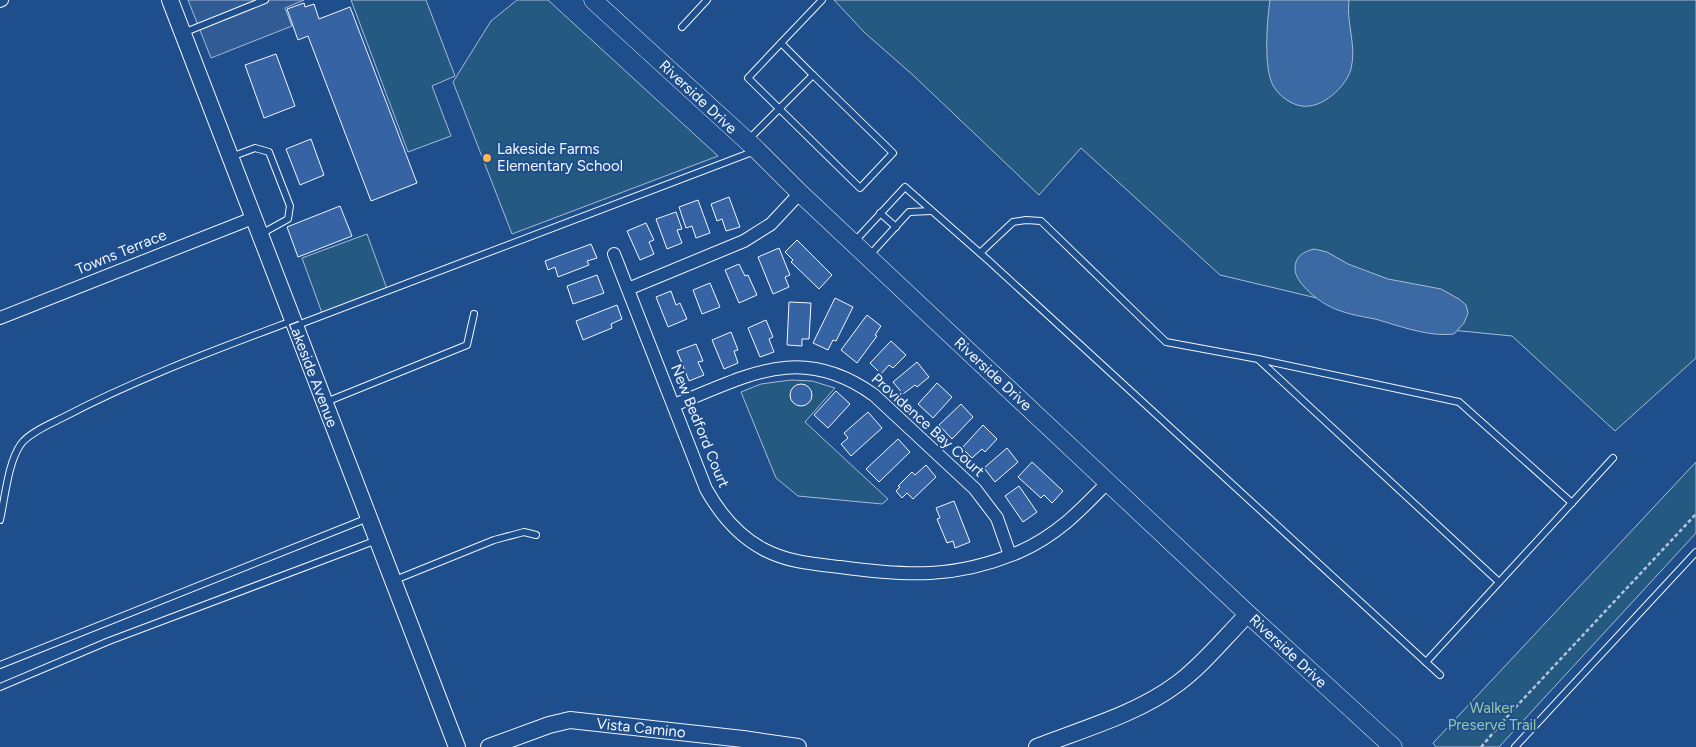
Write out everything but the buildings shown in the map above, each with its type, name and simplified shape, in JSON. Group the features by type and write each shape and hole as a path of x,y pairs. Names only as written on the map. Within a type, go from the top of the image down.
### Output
{"main road":[{"name":"Riverside Drive","path":"593,0 751,146 1248,614 1393,747"}],"street":[{"name":"Lakeside Avenue","path":"170,0 457,747"},
{"path":"628,289 744,241 771,224 800,193"},
{"name":"Towns Terrace","path":"0,318 253,218"},
{"name":"New Bedford Court","path":"614,254 706,489 714,504 736,530 750,541 776,556 797,562 888,574 910,575 974,567 1010,555 1041,541 1061,528 1108,482"},
{"name":"Providence Bay Court","path":"674,405 764,370 795,367 811,368 839,375 864,387 874,395 976,489 997,518 1010,555"},
{"path":"1037,747 1138,708 1158,697 1188,676 1248,614"},
{"name":"Vista Camino","path":"489,747 549,725 570,720 742,743 798,747"}],"lane":[{"path":"182,33 265,0"},
{"path":"682,27 707,0"},
{"path":"781,43 893,153 860,188 748,78 781,43 822,0"},
{"path":"0,520 12,460 22,443 40,430 77,410 175,366 294,323 751,146 779,108 812,75"},
{"path":"230,158 255,148 269,152 290,206 288,219 260,234"},
{"path":"853,243 905,187 980,253 1440,675"},
{"path":"868,257 909,212 931,211"},
{"path":"880,213 896,227"},
{"path":"980,253 1013,222 1026,220 1041,221 1166,342 1258,359 1459,402 1572,503"},
{"path":"325,403 467,345 474,314"},
{"path":"1258,359 1499,582"},
{"path":"1426,662 1613,458"},
{"path":"0,665 370,517"},
{"path":"393,580 494,540 524,532 536,535"},
{"path":"0,687 109,641 378,540"},
{"path":"1515,747 1696,552"}],"path":[{"path":"1481,747 1696,514"}],"green space":[{"path":"351,0 426,0 455,76 432,86 451,136 408,152"},
{"path":"517,0 548,0 718,156 512,234 453,82 491,21"},
{"path":"834,0 1696,0 1696,358 1615,431 1512,336 1451,330 1220,275 1081,148 1039,195 914,76 865,33"},
{"path":"367,234 387,289 322,313 302,258"},
{"path":"791,380 812,381 835,388 805,422 888,499 882,504 798,496 776,478 741,392 761,384"},
{"name":"Walker Preserve Trail","path":"1696,462 1696,533 1499,747 1436,747 1433,743"}],"shaded area":[{"path":"188,0 304,0 285,8 292,26 211,58"},
{"path":"1270,0 1349,0 1348,9 1353,52 1351,69 1339,89 1317,104 1302,106 1290,102 1282,97 1274,87 1268,69 1267,58"},
{"path":"1314,249 1327,252 1348,264 1388,279 1441,289 1466,305 1468,313 1464,323 1454,334 1434,334 1332,308 1307,290 1296,274 1295,265 1298,258 1303,253"}],"place":[{"name":"Lakeside Farms Elementary School","path":"487,158"}]}
